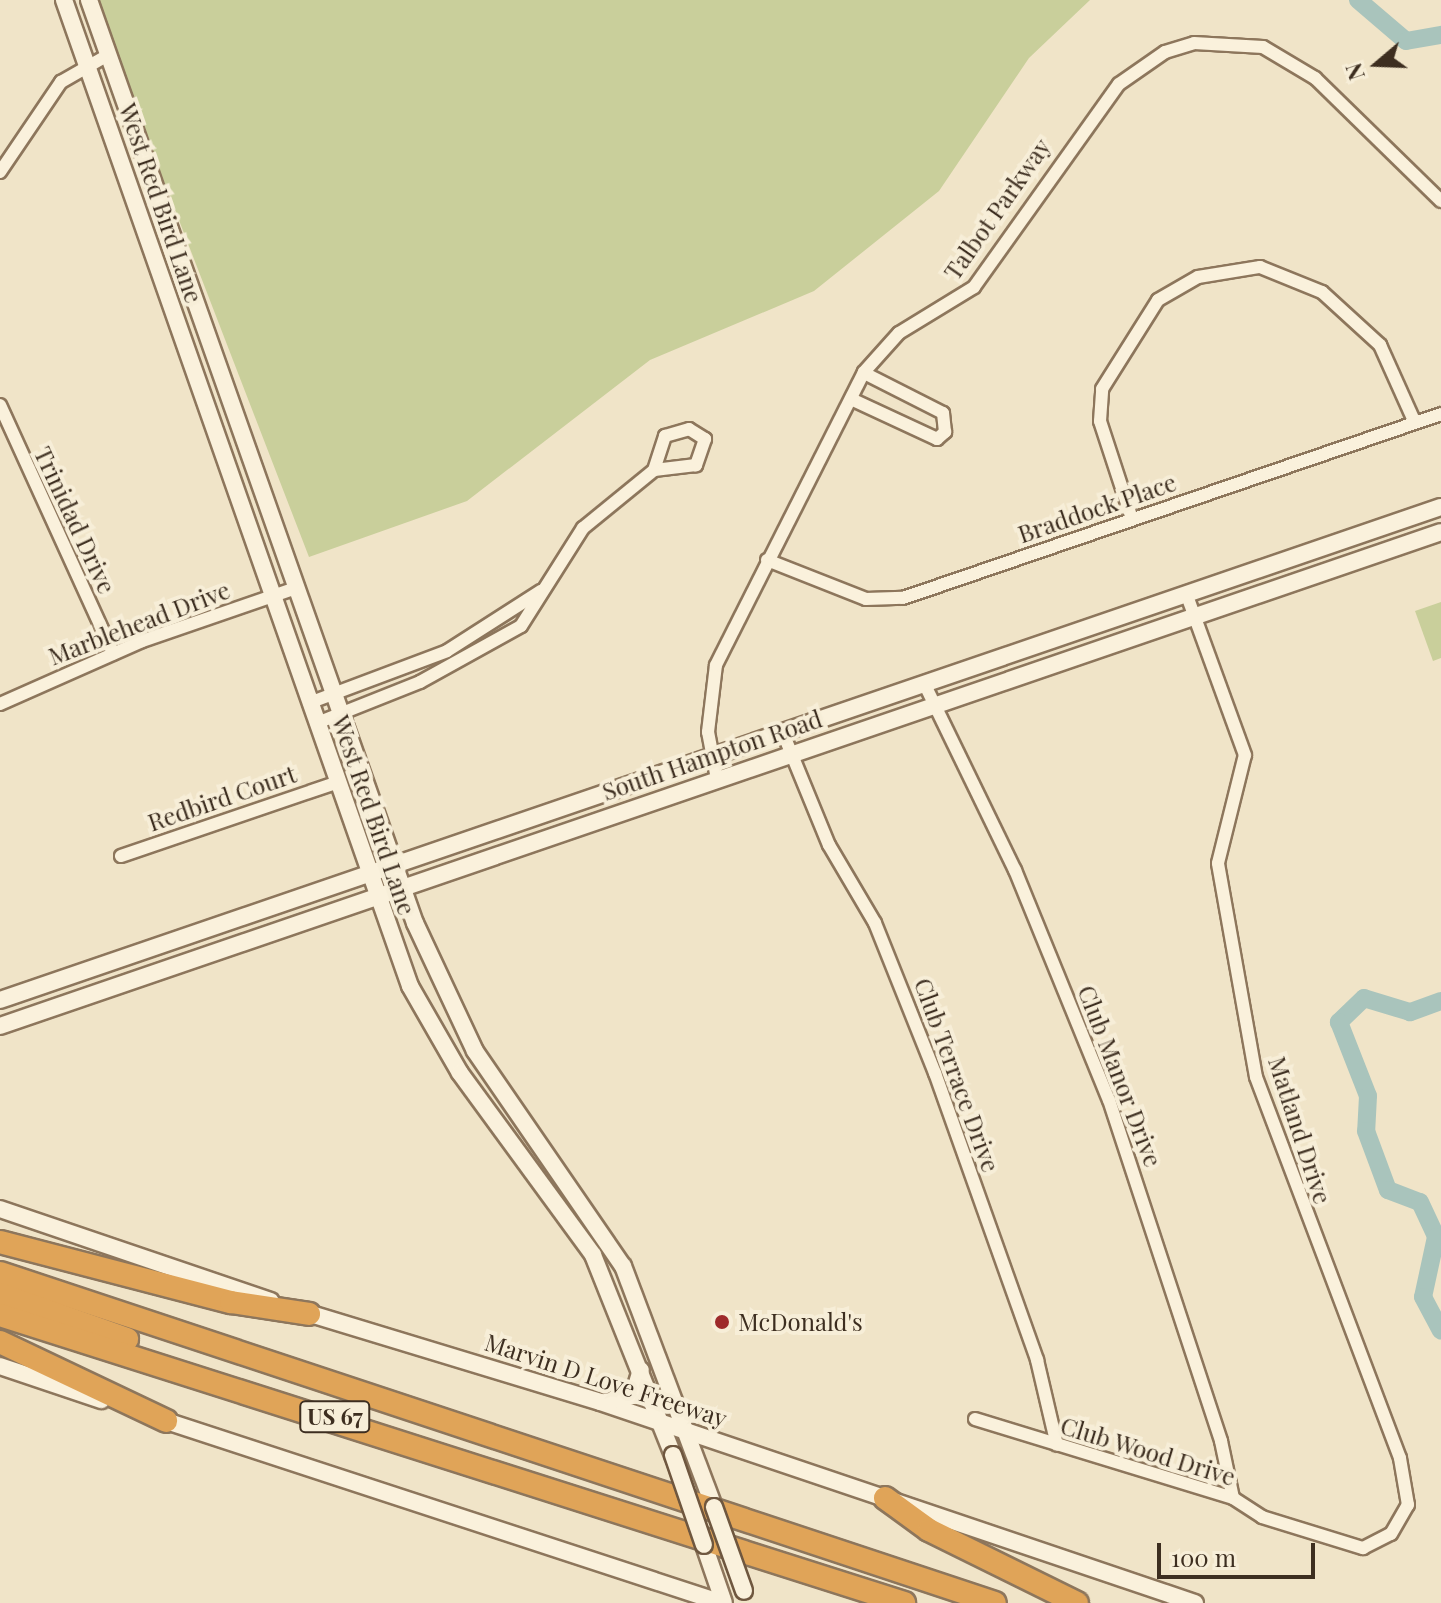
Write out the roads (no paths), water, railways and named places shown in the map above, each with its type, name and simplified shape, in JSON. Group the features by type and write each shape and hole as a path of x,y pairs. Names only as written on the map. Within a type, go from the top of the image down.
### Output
{"highway":[{"path":"0,1242 231,1302 309,1314"},
{"name":"US 67","path":"0,1273 271,1359 995,1603"},
{"path":"0,1285 241,1359 271,1359"},
{"path":"0,1294 230,1383"},
{"name":"US 67","path":"0,1315 230,1383 904,1603"},
{"path":"0,1342 166,1421"},
{"path":"885,1498 929,1530 1077,1603"}],"main road":[{"name":"West Red Bird Lane","path":"64,0 410,986 482,1106 578,1231 611,1294 639,1361 723,1603"},
{"name":"West Red Bird Lane","path":"89,0 394,868 448,1001 502,1092 562,1169 632,1284 746,1597"},
{"name":"South Hampton Road","path":"8,998 1441,507"},
{"name":"South Hampton Road","path":"0,1026 377,894 1441,532"},
{"path":"258,557 282,550"},
{"path":"1060,637 1068,659"},
{"path":"76,975 84,997"},
{"path":"8,998 24,1018"},
{"path":"482,1106 502,1092"},
{"name":"Marvin D Love Freeway","path":"0,1209 309,1314 600,1402 662,1427 885,1498 1195,1603"},
{"path":"611,1294 632,1284"},
{"path":"600,1402 633,1396 642,1378 639,1361"},
{"path":"0,1366 723,1603"}],"street":[{"name":"Talbot Parkway","path":"717,779 708,732 716,665 864,373 899,333 974,287 1105,98 1146,63 1194,43 1263,47 1302,69 1441,201"},
{"path":"0,172 30,118 87,62 108,55"},
{"path":"1132,519 1100,421 1102,389 1158,300 1198,277 1260,267 1322,292 1380,345 1415,423"},
{"path":"851,399 937,439 945,432 943,413 864,373"},
{"name":"Trinidad Drive","path":"0,405 113,653"},
{"name":"Braddock Place","path":"767,560 853,595 889,600 1441,414"},
{"path":"309,703 504,636 531,618 541,591 583,528 654,470 670,431 704,436 696,465 654,470"},
{"name":"Marblehead Drive","path":"0,704 113,653 296,588"},
{"path":"317,723 411,686 489,624 541,591"},
{"name":"Matland Drive","path":"1186,593 1245,755 1218,863 1256,1077 1408,1492 1399,1526 1380,1542 1363,1548 1304,1530"},
{"path":"489,624 504,636"},
{"path":"406,670 411,686"},
{"name":"Club Manor Drive","path":"925,685 931,706 1015,870 1109,1100 1221,1441 1233,1498"},
{"name":"Club Terrace Drive","path":"783,733 829,845 875,923 930,1059 1037,1360 1057,1445"},
{"name":"Redbird Court","path":"121,856 338,782"},
{"name":"Club Wood Drive","path":"975,1419 1233,1498 1304,1530"}],"waterway":[{"path":"1358,0 1406,41 1441,35"},
{"path":"1441,1001 1410,1012 1364,998 1339,1022 1368,1096 1366,1131 1388,1190 1420,1202 1436,1237 1423,1297 1441,1331"},
{"path":"1434,1230 1441,1228"}],"place":[{"name":"McDonald's","path":"722,1322"}]}
